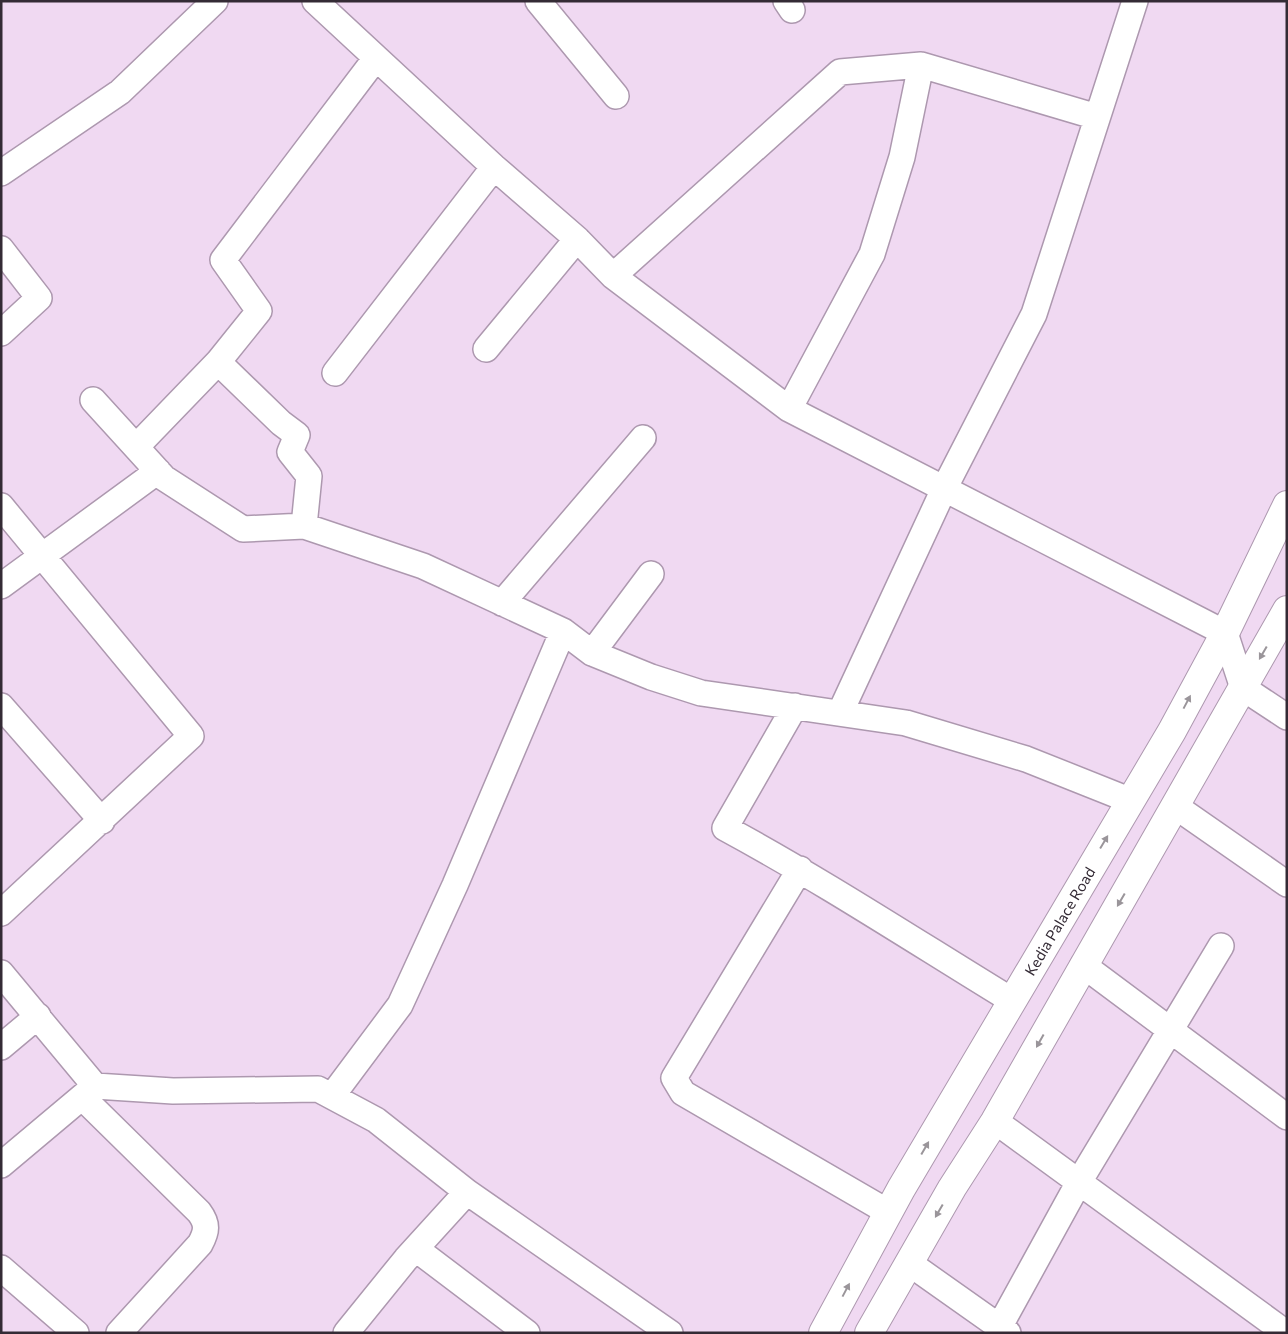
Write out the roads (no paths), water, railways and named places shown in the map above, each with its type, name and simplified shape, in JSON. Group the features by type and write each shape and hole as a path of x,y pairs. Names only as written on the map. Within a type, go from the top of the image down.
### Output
{"street":[{"path":"1,173 120,92 214,1"},
{"path":"315,1 494,166 578,239 613,276 789,409 1225,632 1242,688 1287,717"},
{"path":"538,1 616,96"},
{"path":"840,713 944,489 1034,314 1135,1"},
{"path":"136,447 218,362 259,311 223,260 376,58"},
{"path":"613,276 840,72 921,65 1097,117"},
{"path":"789,409 872,254 902,158 921,65"},
{"path":"335,373 494,166"},
{"path":"486,349 578,239"},
{"path":"1,249 39,298 1,333"},
{"path":"218,362 281,423 297,435 290,452 309,476 304,526"},
{"path":"93,400 164,478 243,529 304,526 423,566 563,632 592,653 650,677 701,693 906,723 1026,759 1129,800"},
{"path":"502,603 643,438"},
{"path":"1,586 158,471"},
{"name":"Kedia Palace Road","path":"823,1333 888,1212 1129,800 1172,731 1225,632 1287,505"},
{"path":"1,506 192,736 1,914"},
{"path":"592,653 651,574"},
{"path":"869,1333 952,1188 995,1121 1287,610"},
{"path":"332,1096 400,1005 455,885 563,632"},
{"path":"1,706 102,821"},
{"path":"795,706 725,828 800,869 872,916 1011,1000"},
{"path":"1175,806 1287,884"},
{"path":"800,869 674,1078 683,1093 888,1212"},
{"path":"909,1263 1001,1331 1079,1182 1221,946"},
{"path":"1083,965 1287,1117"},
{"path":"1,972 38,1016 88,1092 206,1221 206,1233 200,1244 119,1333"},
{"path":"1,1047 38,1016"},
{"path":"1,1164 88,1092 318,1089 376,1120 467,1192 670,1333"},
{"path":"995,1121 1286,1333"},
{"path":"346,1333 416,1249 467,1192"},
{"path":"416,1249 527,1333"},
{"path":"1,1268 76,1333"}]}
